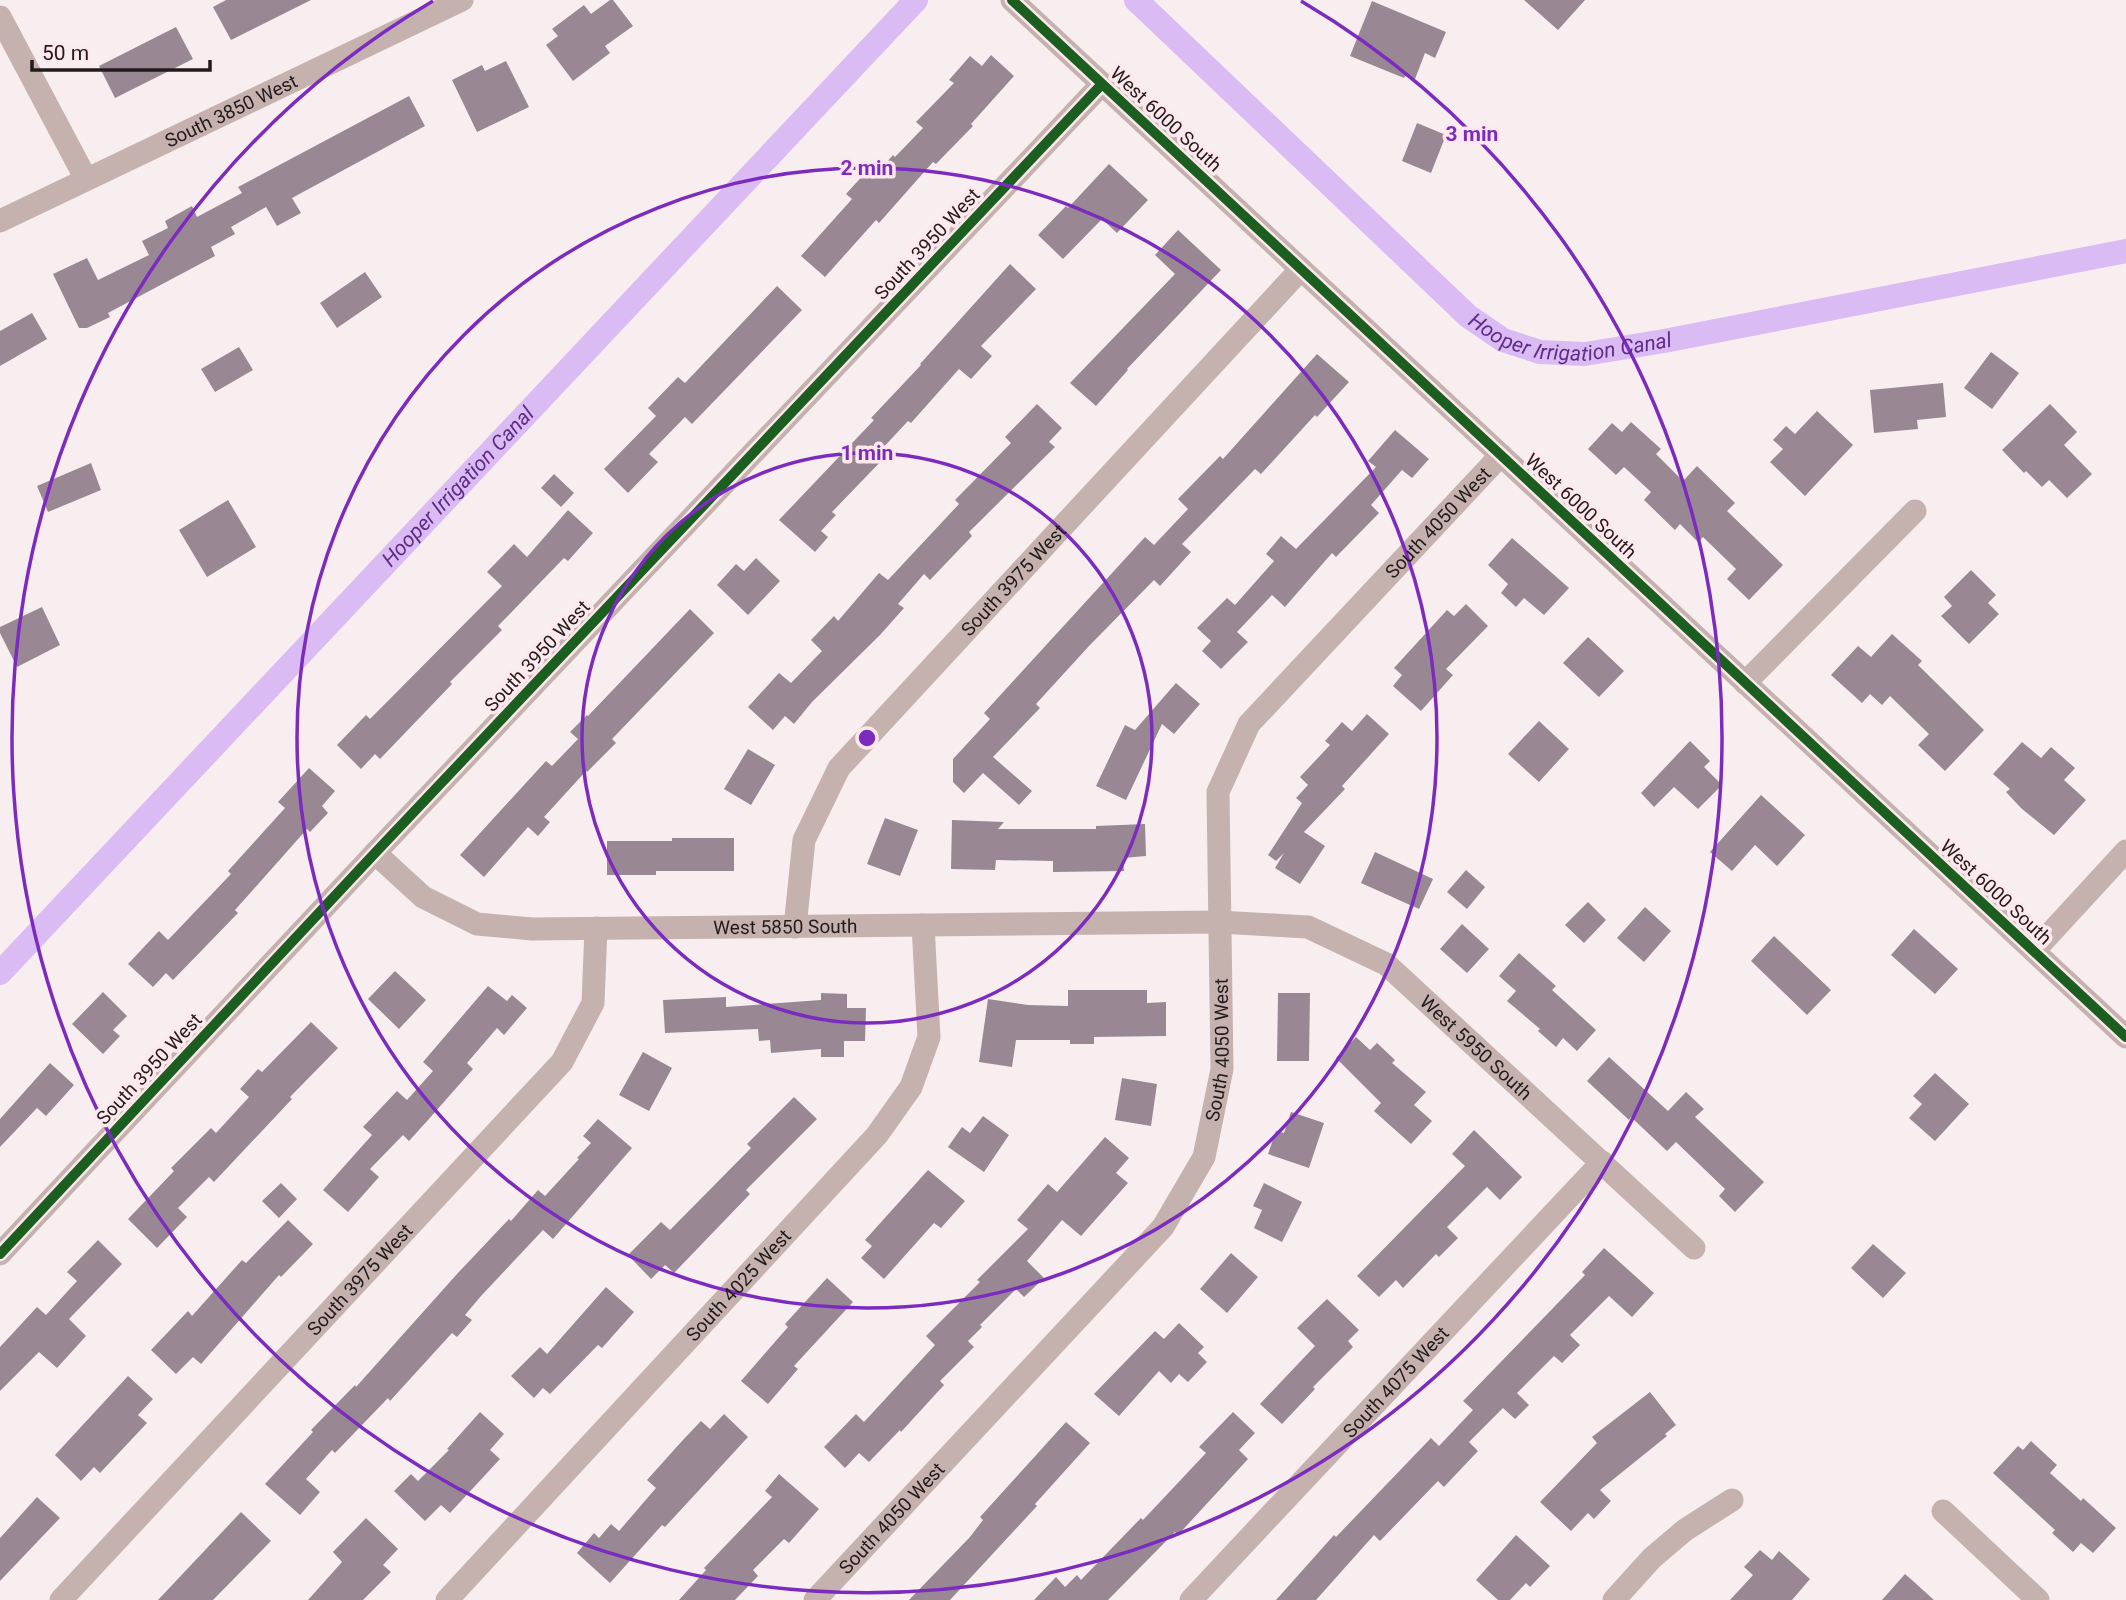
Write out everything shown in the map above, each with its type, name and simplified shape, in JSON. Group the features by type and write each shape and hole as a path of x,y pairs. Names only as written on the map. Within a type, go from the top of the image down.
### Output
{"street":[{"name":"South 3850 West","path":"0,221 462,0"},
{"name":"West 6000 South","path":"1012,0 2126,1037"},
{"path":"0,17 86,179"},
{"name":"South 3950 West","path":"0,1254 1102,84"},
{"name":"South 3975 West","path":"794,927 804,840 839,768 1301,269"},
{"name":"South 4050 West","path":"815,1600 1163,1227 1204,1157 1222,1069 1218,792 1249,724 1501,454"},
{"path":"1745,683 1915,511"},
{"path":"2034,951 2126,851"},
{"name":"West 5850 South","path":"375,853 423,897 477,923 532,929 1219,922"},
{"name":"West 5950 South","path":"1219,922 1308,927 1386,964 1694,1248"},
{"name":"South 4025 West","path":"447,1600 877,1135 911,1087 929,1037 923,925"},
{"name":"South 3975 West","path":"61,1600 562,1062 593,1003 596,928"},
{"name":"South 4075 West","path":"1191,1600 1602,1162"},
{"path":"1614,1600 1652,1558 1685,1530 1732,1500"},
{"path":"1943,1511 2038,1600"}],"building":[{"path":"226,0 311,0 231,40 213,7"},
{"path":"613,0 633,26 605,46 610,53 573,81 546,45 558,36 552,29 584,5 591,14"},
{"path":"1524,0 1585,0 1558,30"},
{"path":"1372,1 1446,32 1435,58 1425,53 1415,79 1404,78 1350,56"},
{"path":"176,27 193,59 115,98 99,66"},
{"path":"991,55 1014,76 971,124 973,126 936,164 933,162 879,223 876,220 825,277 801,256 852,199 846,194 865,173 872,179 893,155 895,157 923,128 916,122 954,83 949,80 970,56 982,66"},
{"path":"506,61 529,107 477,132 452,80 482,65 485,71"},
{"path":"409,96 425,126 292,198 301,213 277,226 266,207 231,227 235,234 211,247 215,256 108,313 110,317 87,328 79,328 53,274 87,258 98,280 149,255 142,241 168,228 165,221 192,206 197,217 242,193 238,187"},
{"path":"1417,123 1446,135 1431,173 1402,161"},
{"path":"1109,164 1148,200 1117,233 1102,219 1063,259 1038,235 1066,206 1068,208"},
{"path":"1178,230 1221,270 1127,369 1096,406 1070,383 1175,274 1155,255"},
{"path":"1010,264 1036,289 981,346 992,356 971,379 959,369 911,423 908,421 881,450 886,456 832,512 836,515 821,531 828,537 815,552 779,520 874,420 871,418"},
{"path":"365,272 382,297 337,328 320,303"},
{"path":"777,286 802,310 692,424 685,417 649,454 658,462 628,493 604,469 656,416 648,408 678,377 685,383"},
{"path":"32,313 47,339 0,366 0,331"},
{"path":"239,347 253,370 215,392 201,369"},
{"path":"1991,352 2019,373 1992,409 1964,388"},
{"path":"1317,354 1349,382 1261,474 1255,469 1182,544 1191,552 1160,586 1154,580 1089,646 1036,704 1040,708 993,757 1032,791 1019,805 983,773 964,793 953,782 953,759 990,719 984,713 1145,537 1154,545 1188,509 1178,499 1220,456 1223,459"},
{"path":"1943,383 1946,417 1917,420 1918,429 1874,433 1870,390"},
{"path":"1037,404 1062,428 1049,442 1055,447 969,532 972,536 930,580 924,574 898,604 904,608 794,724 785,716 773,730 748,707 779,673 791,683 822,651 811,640 834,616 838,621 879,573 888,580 959,504 955,500 1011,443 1005,437"},
{"path":"2050,404 2077,432 2064,445 2092,474 2067,498 2049,480 2042,487 2002,450"},
{"path":"1817,411 1853,445 1805,496 1770,462 1783,449 1773,440 1786,426 1795,434"},
{"path":"1631,422 1661,449 1656,454 1683,481 1697,466 1735,503 1727,511 1783,565 1749,600 1727,579 1736,569 1703,537 1698,542 1680,524 1675,530 1644,500 1651,492 1624,467 1616,475 1588,449 1612,423 1622,432"},
{"path":"1395,430 1429,459 1412,478 1402,470 1371,505 1379,513 1336,557 1332,553 1285,607 1272,595 1237,632 1248,642 1221,669 1202,651 1211,641 1197,628 1227,598 1235,605 1274,561 1266,554 1281,536 1296,549 1376,467 1368,461"},
{"path":"91,463 101,490 48,512 37,486"},
{"path":"554,474 574,493 561,507 541,488"},
{"path":"228,500 256,547 207,577 179,530"},
{"path":"568,510 593,533 568,561 564,558 498,626 502,630 380,759 375,754 361,769 337,745 366,715 370,719 502,586 487,572 514,544 527,557"},
{"path":"1512,538 1569,588 1544,615 1524,598 1516,607 1501,593 1508,584 1488,565"},
{"path":"756,558 780,581 748,615 717,585 736,564 744,571"},
{"path":"1971,570 1996,595 1988,603 1999,614 1969,644 1941,616 1952,606 1944,597"},
{"path":"1466,604 1488,626 1446,669 1453,675 1421,711 1393,686 1402,675 1394,668 1447,610 1454,616"},
{"path":"42,607 60,645 17,667 0,633 0,627"},
{"path":"690,609 714,633 612,739 616,743 544,817 550,822 538,836 528,827 484,877 460,855 546,761 552,766 578,739 570,732"},
{"path":"1892,634 1922,661 1918,665 1984,730 1945,771 1918,745 1929,734 1890,696 1882,705 1870,694 1862,703 1831,675 1858,646 1871,657"},
{"path":"1588,637 1624,671 1599,697 1563,663"},
{"path":"1176,683 1200,704 1174,734 1162,724 1126,800 1096,786 1125,725 1135,730"},
{"path":"1367,714 1389,734 1342,786 1345,789 1304,832 1325,846 1300,884 1275,868 1284,853 1276,861 1268,855 1302,803 1296,798 1308,785 1300,777 1330,745 1325,741 1342,722 1352,731"},
{"path":"1539,721 1569,749 1539,782 1508,754"},
{"path":"1690,741 1710,761 1704,767 1722,785 1698,809 1674,787 1654,807 1641,793"},
{"path":"2022,742 2041,758 2051,747 2075,768 2064,780 2086,800 2054,835 2021,808 2006,792 2010,789 1993,774"},
{"path":"748,749 775,765 751,805 724,789"},
{"path":"309,768 335,791 322,806 328,813 310,832 307,829 235,910 238,913 173,980 166,973 153,987 128,964 159,931 168,940 231,874 228,871 285,808 278,802"},
{"path":"1761,795 1805,835 1777,866 1755,845 1732,871 1710,852"},
{"path":"885,818 918,830 900,876 867,864"},
{"path":"952,820 1004,822 998,829 1096,829 1096,826 1145,824 1146,856 1123,858 1124,871 1053,872 1053,861 996,860 995,870 951,869"},
{"path":"672,838 734,838 734,871 656,871 656,875 607,875 607,841 672,841"},
{"path":"1375,852 1433,879 1419,909 1361,883"},
{"path":"1466,870 1485,887 1467,909 1447,892"},
{"path":"1588,902 1606,920 1584,943 1565,925"},
{"path":"1645,907 1671,931 1644,962 1617,938"},
{"path":"1462,924 1489,949 1467,973 1440,949"},
{"path":"1914,929 1958,969 1935,994 1891,955"},
{"path":"1774,936 1831,990 1807,1015 1751,961"},
{"path":"1519,953 1556,986 1552,990 1596,1030 1577,1051 1563,1038 1556,1047 1538,1031 1540,1029 1507,1001 1516,991 1499,976"},
{"path":"395,971 426,1000 399,1029 368,999"},
{"path":"488,986 507,1001 512,995 527,1008 504,1035 497,1028 467,1063 473,1069 409,1141 403,1135 370,1169 379,1177 348,1212 323,1190 372,1135 363,1127 397,1091 407,1100 433,1071 423,1062"},
{"path":"1068,990 1147,990 1147,1003 1166,1002 1166,1036 1094,1037 1094,1044 1070,1044 1070,1040 1016,1040 1012,1067 979,1062 988,999 1028,1005 1068,1006"},
{"path":"103,992 127,1016 113,1030 120,1036 103,1054 72,1024"},
{"path":"821,993 847,994 847,1008 866,1008 865,1041 844,1041 844,1057 821,1057 821,1049 771,1053 770,1040 759,1041 758,1029 665,1033 663,1000 726,997 726,1007 821,1000"},
{"path":"1278,993 1310,993 1309,1061 1277,1061"},
{"path":"311,1022 338,1048 214,1182 209,1177 178,1208 187,1217 157,1248 128,1219 174,1171 171,1168 211,1128 216,1133 249,1097 240,1089 258,1069 262,1072"},
{"path":"1356,1037 1370,1050 1377,1043 1395,1060 1392,1063 1426,1092 1414,1105 1432,1121 1411,1144 1374,1111 1381,1103 1336,1058"},
{"path":"643,1052 672,1068 649,1111 619,1095"},
{"path":"1609,1057 1668,1111 1686,1092 1704,1109 1695,1117 1764,1182 1735,1212 1719,1196 1725,1189 1676,1142 1667,1151 1587,1081"},
{"path":"50,1063 74,1085 46,1116 37,1108 0,1147 0,1119"},
{"path":"1935,1073 1969,1104 1935,1141 1909,1118 1922,1104 1913,1096"},
{"path":"1122,1078 1157,1084 1151,1126 1115,1120"},
{"path":"794,1097 817,1119 746,1190 750,1194 674,1273 665,1265 651,1279 628,1255 661,1222 670,1230 751,1148 747,1144"},
{"path":"1291,1112 1324,1123 1309,1168 1268,1154 1276,1131 1284,1133"},
{"path":"983,1116 1009,1135 984,1172 948,1147 962,1127 970,1133"},
{"path":"598,1119 632,1148 553,1239 543,1230 481,1296 465,1315 472,1320 457,1337 452,1333 390,1401 388,1398 335,1453 332,1450 306,1479 320,1492 300,1515 265,1484 313,1432 311,1430 355,1385 356,1387 509,1219 511,1221 538,1190 545,1196 579,1159 577,1158 591,1143 583,1136"},
{"path":"1474,1130 1522,1177 1500,1200 1487,1187 1447,1227 1458,1238 1439,1257 1436,1254 1403,1288 1396,1280 1379,1297 1357,1276 1465,1166 1452,1154"},
{"path":"1105,1137 1129,1158 1116,1173 1128,1183 1081,1236 1062,1220 1027,1261 1044,1278 1024,1297 1016,1289 980,1325 982,1327 968,1341 974,1347 940,1381 944,1385 901,1432 900,1430 869,1462 859,1453 845,1468 824,1447 856,1414 864,1422 935,1345 926,1336 1028,1229 1017,1220 1048,1184 1057,1192"},
{"path":"928,1170 965,1201 941,1228 934,1223 884,1279 861,1258 872,1246 865,1240"},
{"path":"281,1183 297,1199 279,1218 262,1201"},
{"path":"1264,1183 1302,1202 1282,1242 1254,1228 1262,1210 1253,1206"},
{"path":"288,1220 313,1244 281,1277 279,1275 201,1364 193,1357 176,1374 151,1350 188,1311 192,1316 242,1260 246,1263"},
{"path":"98,1240 122,1264 69,1319 86,1336 57,1368 39,1352 0,1391 0,1347 37,1307 46,1315 77,1281 67,1272"},
{"path":"1873,1244 1906,1273 1883,1298 1851,1268"},
{"path":"1604,1248 1654,1293 1632,1317 1609,1296 1570,1335 1580,1345 1562,1363 1554,1356 1517,1393 1529,1405 1515,1419 1503,1408 1469,1442 1478,1451 1444,1487 1438,1481 1380,1541 1374,1535 1316,1600 1276,1600 1334,1535 1336,1537 1431,1438 1439,1446 1473,1410 1463,1401 1585,1275 1582,1272"},
{"path":"1231,1253 1258,1277 1227,1313 1200,1289"},
{"path":"827,1278 853,1302 794,1366 798,1369 768,1404 741,1381 788,1327 785,1324"},
{"path":"606,1287 634,1312 602,1348 598,1345 550,1394 543,1388 534,1398 511,1376 540,1347 547,1354"},
{"path":"1327,1299 1359,1330 1348,1341 1353,1347 1313,1387 1315,1389 1282,1424 1260,1404 1315,1346 1297,1328"},
{"path":"1179,1323 1204,1347 1198,1353 1207,1362 1188,1382 1179,1374 1171,1383 1159,1371 1119,1416 1094,1394 1155,1331 1164,1339"},
{"path":"128,1376 153,1399 138,1415 147,1423 100,1473 94,1467 81,1481 55,1455"},
{"path":"1650,1392 1676,1425 1665,1434 1667,1436 1600,1490 1611,1501 1594,1519 1588,1513 1571,1531 1540,1502 1597,1443 1592,1437"},
{"path":"480,1412 504,1434 490,1450 500,1459 450,1513 441,1505 425,1521 394,1491 411,1474 418,1481 449,1450 447,1449"},
{"path":"1233,1412 1255,1433 1239,1450 1248,1459 1178,1535 1175,1532 1108,1600 1034,1600 1056,1577 1065,1587 1077,1575 1081,1580 1206,1453 1199,1447"},
{"path":"724,1414 748,1437 610,1583 577,1553 594,1533 599,1538 611,1524 619,1531 656,1488 647,1480 701,1421 710,1429"},
{"path":"1066,1422 1090,1443 1035,1504 1037,1506 950,1600 909,1600 970,1537 983,1520 980,1517"},
{"path":"2031,1441 2057,1465 2050,1473 2116,1528 2093,1553 2081,1543 2073,1552 2052,1533 2055,1530 1993,1473 2018,1446 2023,1450"},
{"path":"779,1474 819,1509 789,1543 784,1539 753,1570 758,1576 735,1600 679,1600 706,1570 704,1568 772,1497 765,1491"},
{"path":"37,1497 60,1518 0,1581 0,1538"},
{"path":"241,1512 271,1541 213,1600 158,1600"},
{"path":"366,1518 398,1549 383,1565 391,1572 363,1600 308,1600 342,1562 333,1552"},
{"path":"1516,1535 1550,1566 1530,1587 1526,1583 1510,1600 1498,1600 1476,1580"},
{"path":"1760,1550 1772,1560 1779,1551 1810,1579 1792,1600 1730,1600 1753,1575 1744,1567"},
{"path":"1905,1574 1913,1581 1934,1600 1882,1600"}],"waterway":[{"name":"Hooper Irrigation Canal","path":"0,973 916,0"},
{"name":"Hooper Irrigation Canal","path":"1136,0 1468,316 1503,340 1540,352 1585,354 1664,341 2126,251"}],"cycle path":[{"path":"1012,0 2126,1037"},
{"path":"0,1254 1102,84"}]}
